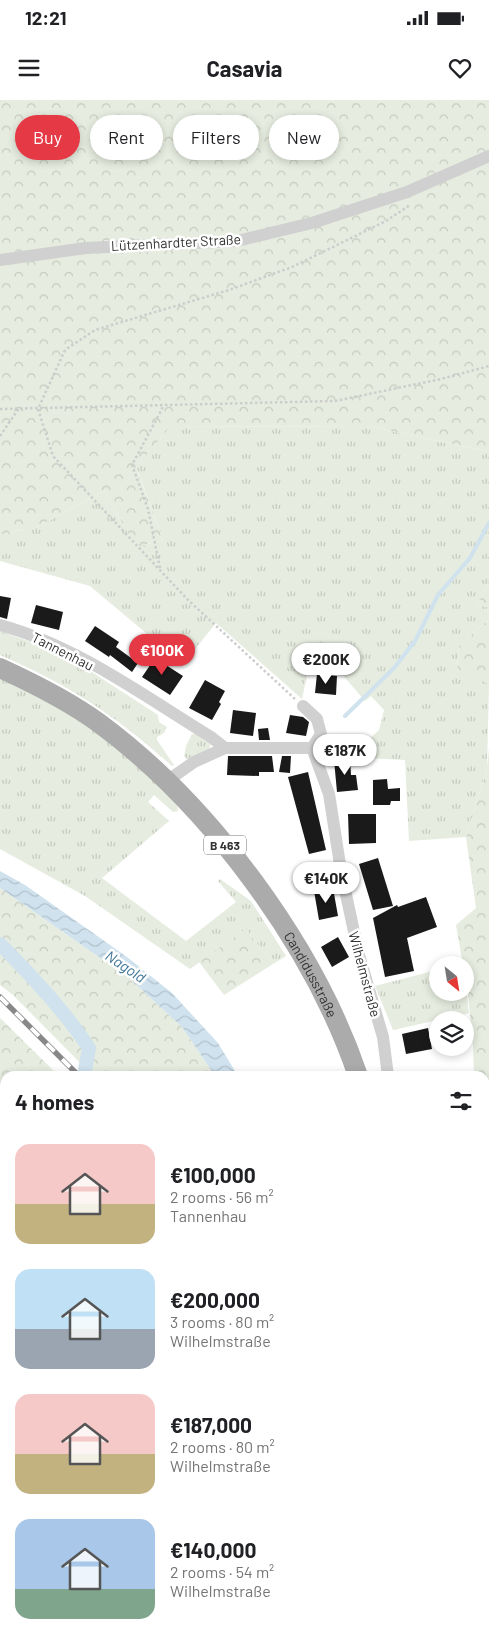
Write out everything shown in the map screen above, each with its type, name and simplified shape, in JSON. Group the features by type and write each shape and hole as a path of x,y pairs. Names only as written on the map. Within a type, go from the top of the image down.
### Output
{"main road":[{"name":"Candidusstraße","path":"0,668 66,701 99,723 167,781 228,848 278,918 331,1012 356,1071"}],"street":[{"name":"Lützenhardter Straße","path":"0,260 86,248 237,241 312,223 407,192 489,156"},
{"name":"Tannenhau","path":"0,625 33,634 67,650 211,737 225,748"},
{"path":"167,781 194,762 225,748 312,748 320,734 317,719 303,706"},
{"name":"Wilhelmstraße","path":"312,748 328,794 345,890 359,954 383,1038 387,1071"}],"path":[{"path":"303,706 219,630 53,456 38,409 65,350 95,330 229,290 292,267 386,221 418,200"},
{"path":"0,409 122,405 163,407 335,401 441,379 489,366"},
{"path":"160,569 148,509 132,465 163,407"},
{"path":"0,436 19,408"}],"green space":[{"path":"0,100 489,100 489,452 368,426 170,427 136,467 163,540 136,547 104,491 41,525 0,535"},
{"path":"368,426 489,452 489,583 477,605 487,607 489,619 459,646 457,668 489,684 487,768 466,837 409,841 405,760 366,758 366,742 379,730 384,710 371,696 365,701 341,673 308,670 302,699 216,623 183,664 90,586 0,561 0,535 41,525 104,491 136,547 163,540 136,466 170,427"},
{"path":"489,583 489,619 487,607 477,605"},
{"path":"489,619 489,684 457,669 459,646"},
{"path":"0,631 64,654 158,715 159,722 167,727 164,733 157,737 157,740 174,765 172,766 111,716 70,690 0,655"},
{"path":"0,676 41,695 113,742 177,801 178,811 173,812 154,795 148,802 169,821 102,878 186,941 236,902 218,881 220,879 251,901 286,956 273,964 246,929 190,969 85,896 0,849"},
{"path":"192,734 197,734 211,743 209,749 187,759 184,756 186,746"},
{"path":"489,748 489,1071 474,1071 474,1011 470,1011 469,1001 474,1001 474,956 461,956 456,925 476,908 466,837 487,768"},
{"path":"0,888 129,978 182,1027 212,1071 88,1071 13,995 0,985"},
{"path":"246,929 273,964 224,995 199,962"},
{"path":"429,972 429,1001 468,1001 469,1011 429,1011 429,1022 393,1030 375,986"},
{"path":"0,1018 54,1071 0,1071"}],"water":[{"name":"Nagold","path":"0,871 25,885 127,957 172,993 218,1043 235,1071 212,1071 182,1027 129,978 0,888"}],"building":[{"path":"0,596 11,598 7,619 0,617"},
{"path":"36,605 63,612 59,630 31,623"},
{"path":"95,626 119,642 116,647 138,663 132,672 110,655 109,657 85,641"},
{"path":"155,658 183,676 170,695 142,677"},
{"path":"317,674 337,676 336,695 315,693"},
{"path":"205,680 225,691 219,702 221,704 212,720 189,708"},
{"path":"233,710 256,713 253,736 230,733"},
{"path":"290,715 303,717 309,722 306,736 286,733"},
{"path":"268,728 270,740 259,740 258,729"},
{"path":"228,756 272,756 274,772 259,772 259,776 227,775"},
{"path":"282,756 291,756 290,773 279,772"},
{"path":"350,759 351,775 356,775 358,790 337,792 334,760"},
{"path":"308,772 326,850 309,854 288,777"},
{"path":"387,779 388,789 400,788 400,801 391,801 390,805 373,805 373,780"},
{"path":"348,814 376,814 376,843 349,844"},
{"path":"378,858 393,906 373,910 359,864"},
{"path":"333,888 338,916 319,920 314,891"},
{"path":"426,897 437,927 407,938 414,971 385,977 373,918 397,905 398,907"},
{"path":"338,937 349,957 332,967 321,947"},
{"path":"428,1028 429,1050 406,1054 402,1034"}],"waterway":[{"path":"345,716 394,668 415,641 438,595 470,558 489,523"},
{"path":"0,944 47,994 89,1048 85,1071"}],"railway":[{"path":"0,997 74,1071"}]}
